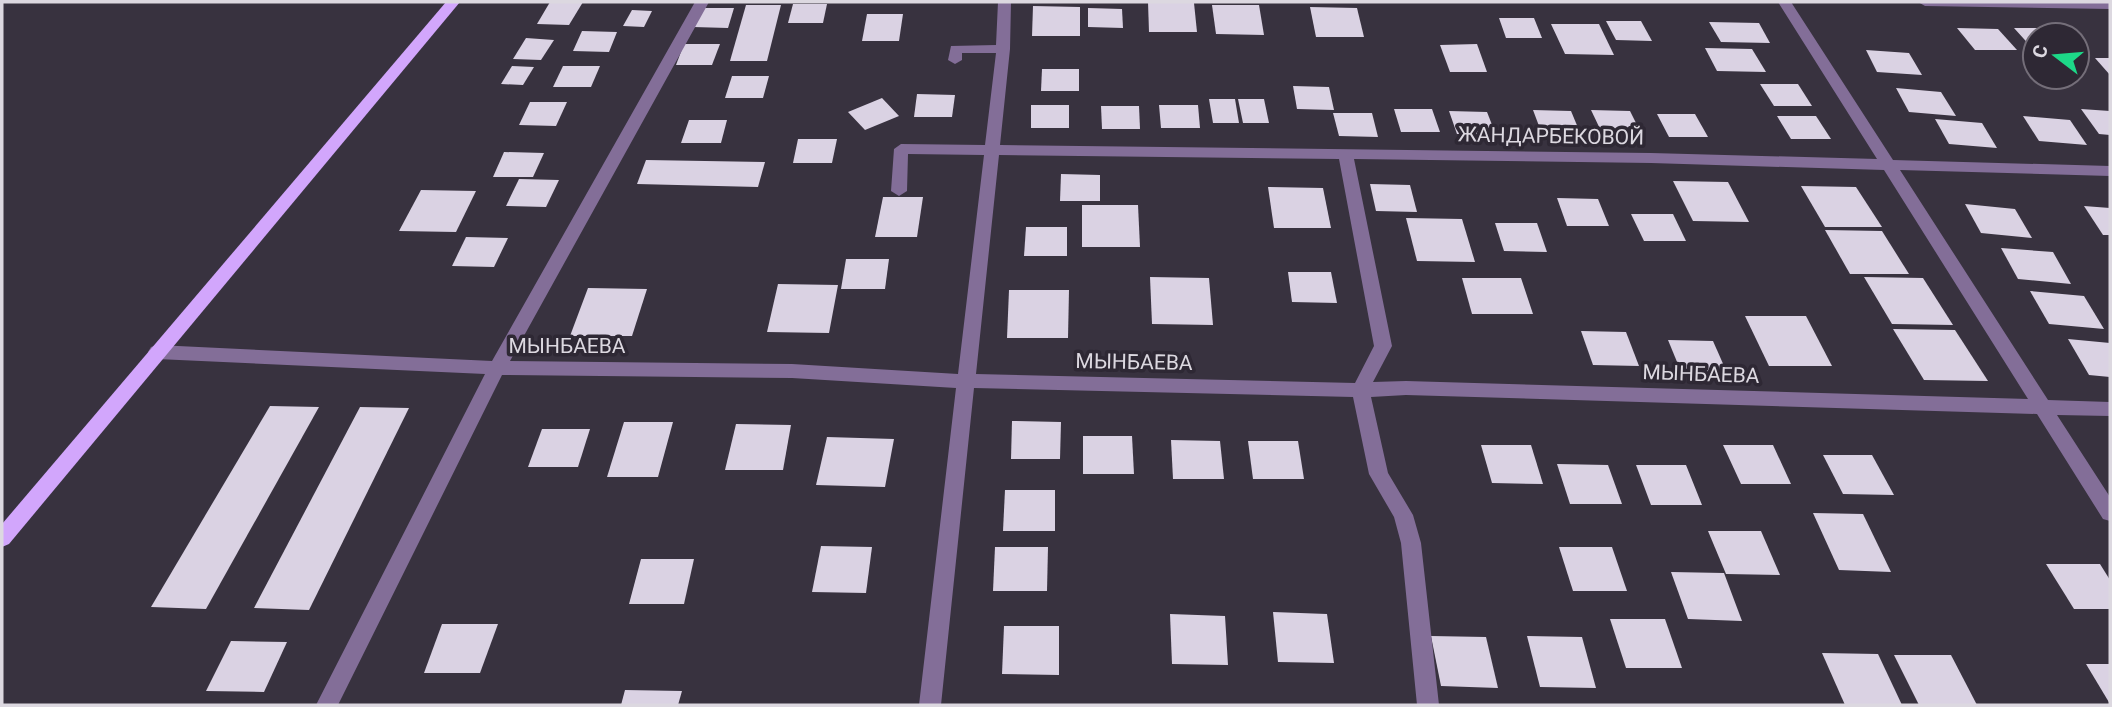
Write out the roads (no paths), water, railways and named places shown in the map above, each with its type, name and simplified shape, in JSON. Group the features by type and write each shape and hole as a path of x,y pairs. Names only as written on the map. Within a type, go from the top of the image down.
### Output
{"main road":[{"path":"2,537 453,2"}],"street":[{"path":"327,705 498,368 702,2"},
{"path":"930,705 1003,49 1004,2"},
{"path":"1784,2 2110,513"},
{"path":"1925,2 2110,5"},
{"path":"955,61 956,49 1003,49"},
{"name":"ЖАНДАРБЕКОВОЙ","path":"900,191 901,149 1651,158 2110,171"},
{"path":"1346,155 1383,346 1360,390 1379,474 1403,515 1411,543 1428,705"},
{"name":"МЫНБАЕВА","path":"157,352 498,368 792,371 964,381 1360,390 1406,388 2110,409"}]}
